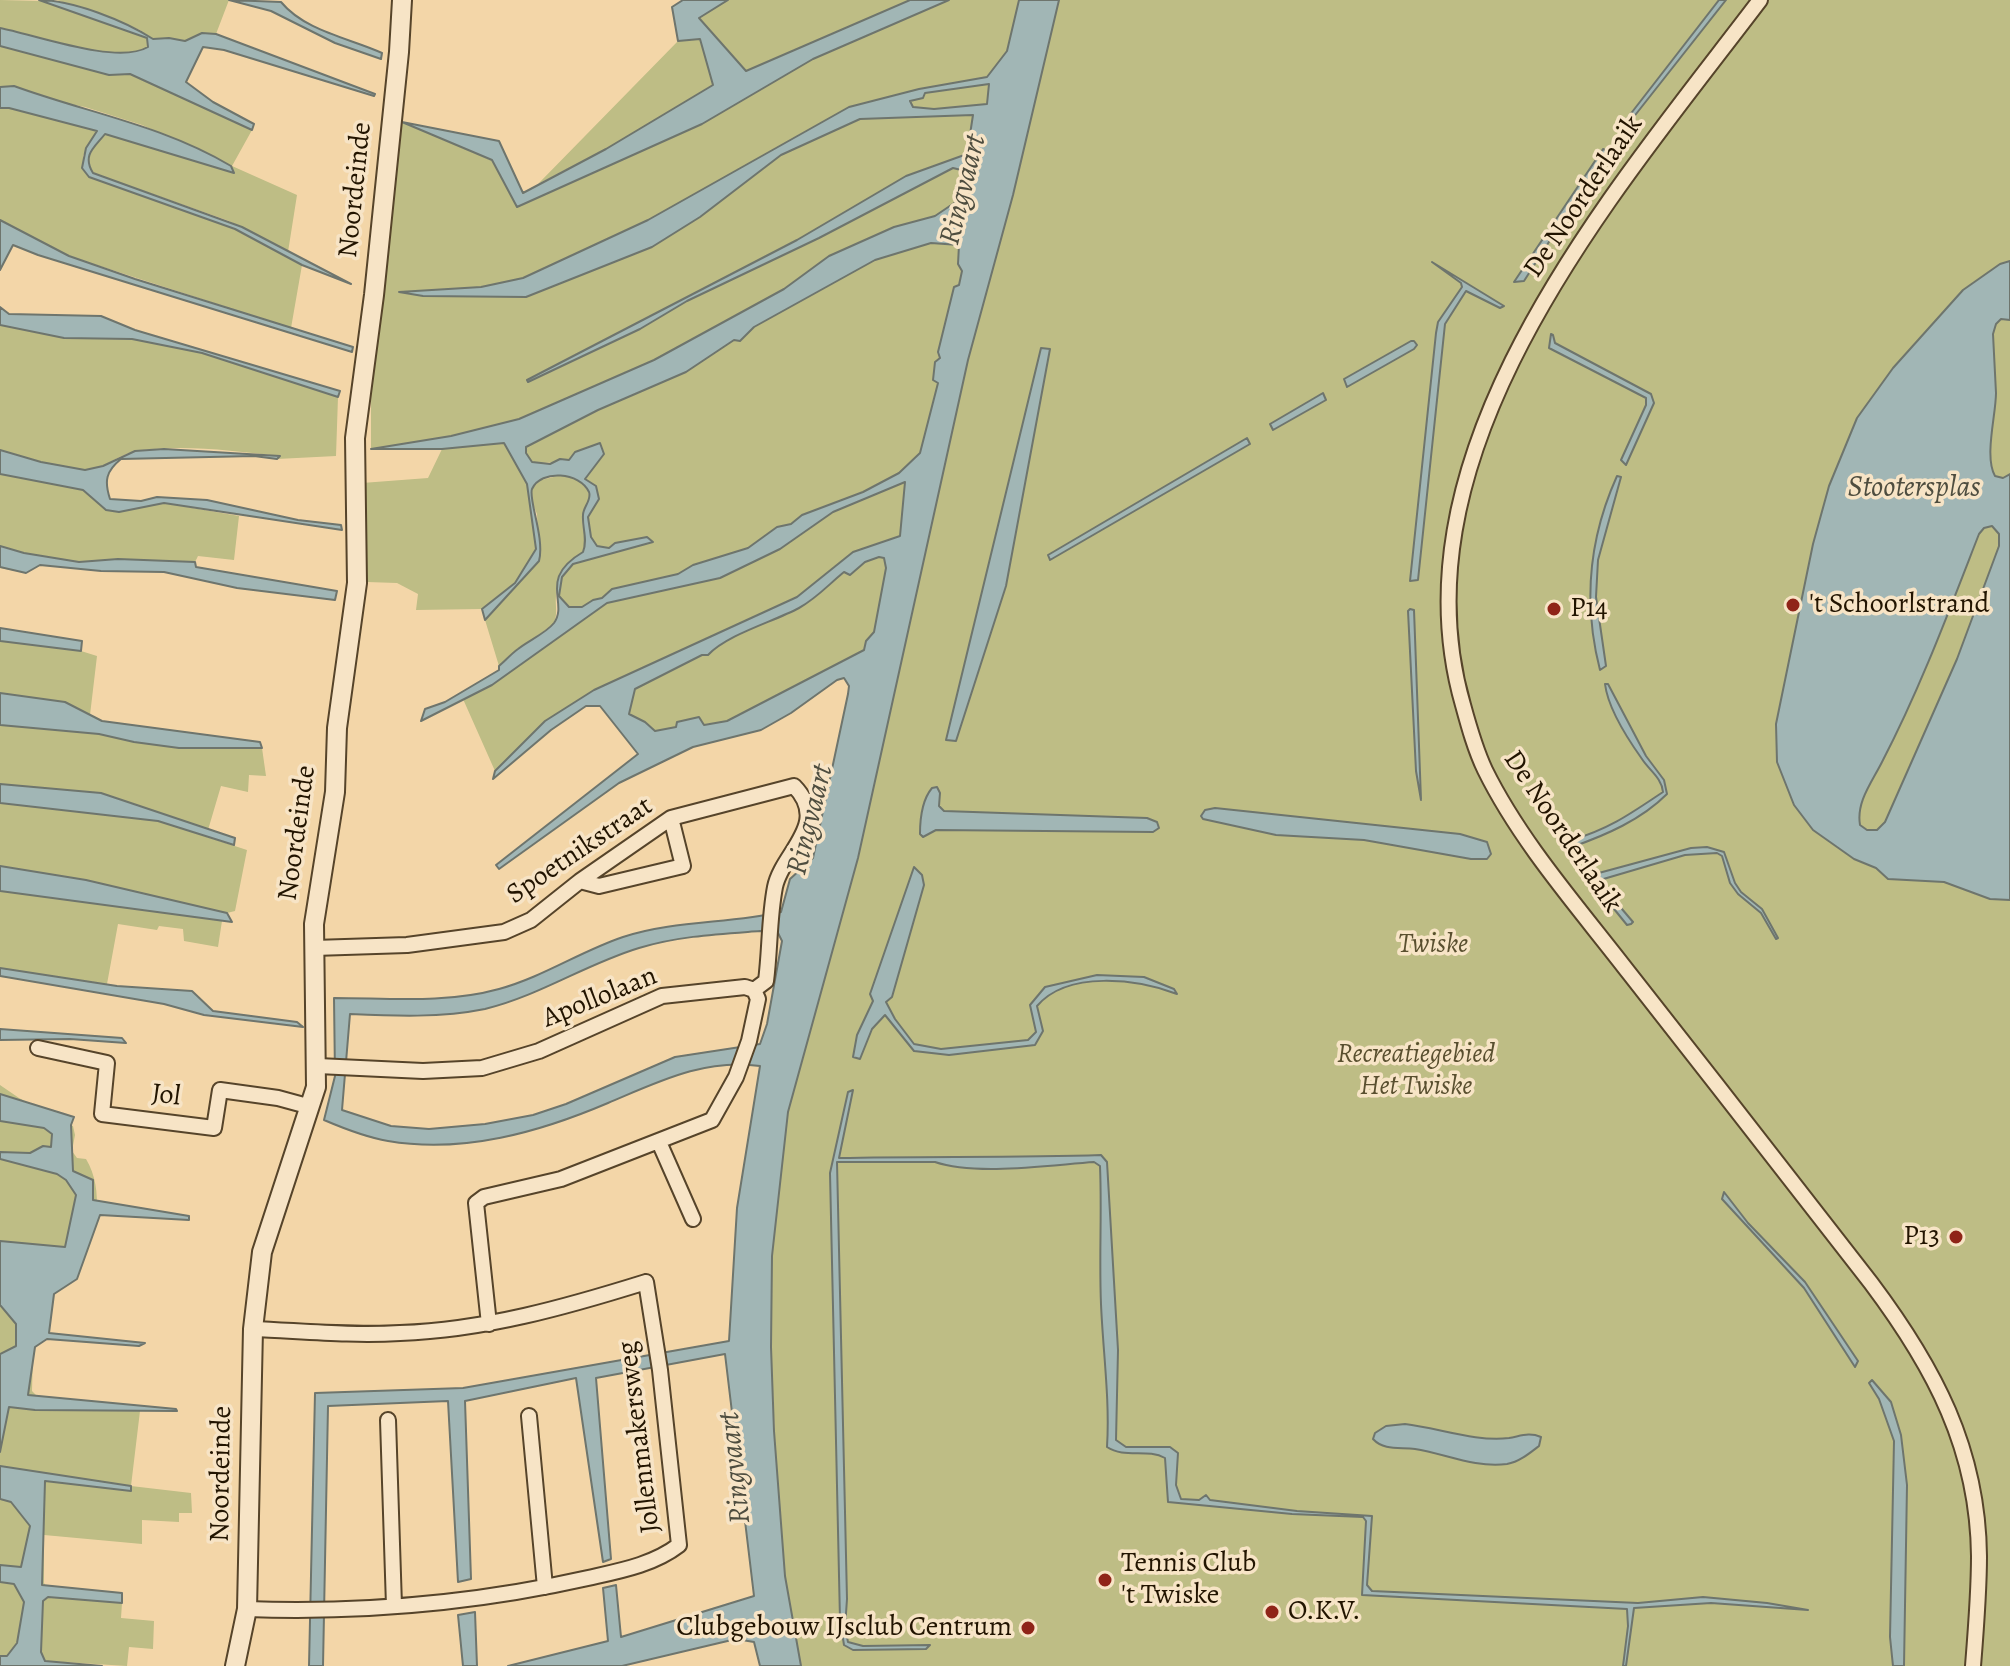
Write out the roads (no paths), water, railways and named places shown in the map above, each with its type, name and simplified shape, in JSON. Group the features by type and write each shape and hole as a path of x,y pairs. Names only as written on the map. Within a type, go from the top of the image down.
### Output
{"street":[{"name":"Noordeinde","path":"235,1666 247,1609 253,1329 262,1252 325,1067 314,948 316,901 335,792 337,728 357,583 355,438 374,295 402,0"},
{"name":"De Noorderlaaik","path":"1760,0 1607,201 1537,314 1516,355 1488,418 1462,494 1448,593 1450,650 1473,743 1497,793 1561,886 1898,1319 1942,1393 1966,1458 1977,1516 1979,1591 1973,1666"},
{"name":"Spoetnikstraat","path":"314,948 407,945 504,932 531,920 580,881 671,818 794,786 802,793 807,814 806,833 780,872 775,888 766,981 754,990"},
{"path":"580,881 599,886 683,866 671,818"},
{"name":"Apollolaan","path":"325,1067 423,1071 482,1068 539,1051 662,996 745,987 754,990"},
{"path":"489,1324 476,1203 484,1197 561,1179 712,1120 749,1041 758,999 754,990"},
{"name":"Jol","path":"38,1048 107,1063 102,1114 214,1128 220,1090 278,1098 311,1107"},
{"path":"659,1142 693,1219"},
{"name":"Jollenmakersweg","path":"247,1609 325,1611 394,1606 545,1587 621,1570 666,1555 679,1545 660,1370 646,1282 489,1324 400,1334 253,1329"},
{"path":"529,1416 545,1587"},
{"path":"388,1420 394,1606"}],"water":[{"path":"39,0 98,13 153,39 185,41 202,33 216,34 375,94 224,50 203,47 186,82 213,102 254,124 252,130 130,74 109,75 0,46 0,28 97,51 134,52 148,47 147,38"},
{"path":"229,0 281,2 315,27 382,53 381,59 335,43 271,11"},
{"path":"683,0 728,0 699,18 746,71 910,0 949,0 813,59 702,124 517,207 492,160 402,122 499,141 523,193 606,149 713,85 700,39 678,41 672,7"},
{"path":"1019,0 1059,0 1013,195 968,360 858,858 788,1112 772,1256 771,1347 785,1576 801,1666 760,1666 754,1642 736,1639 622,1666 508,1666 608,1641 603,1588 616,1585 621,1637 754,1596 725,1354 596,1378 611,1559 603,1562 576,1378 465,1401 471,1579 458,1582 448,1401 328,1406 323,1666 309,1666 315,1393 463,1388 729,1341 737,1208 760,1066 720,1065 682,1074 555,1123 501,1138 444,1145 388,1141 324,1120 335,1076 334,998 416,999 479,994 515,984 623,937 682,925 781,912 790,879 813,858 848,694 849,686 844,678 761,730 693,747 619,783 499,869 496,865 638,754 600,706 586,706 551,730 493,779 495,771 545,721 594,690 797,597 853,552 900,536 905,482 833,512 780,549 720,578 607,603 492,685 421,721 425,709 445,702 499,670 499,666 513,653 554,623 558,615 557,590 561,572 583,552 583,515 590,495 584,485 569,477 552,476 537,483 531,494 540,541 539,561 485,620 482,609 515,583 536,549 527,484 504,443 442,449 371,449 451,436 519,419 654,360 784,289 829,256 894,227 935,216 969,193 965,171 953,168 819,238 687,301 640,329 527,380 797,240 906,176 967,154 973,115 860,119 781,155 700,217 652,247 526,297 423,296 399,292 481,287 523,278 648,220 849,107 919,89 987,77 1007,51","holes":["989,84 987,104 934,109 913,107 910,101 923,98 925,93","931,243 959,245 958,264 962,271 959,285 954,287 938,352 940,358 935,362 933,380 938,383 920,453 899,473 863,492 802,515 791,524 777,527 748,548 693,565 678,574 612,589 602,598 582,607 569,607 559,596 562,577 573,564 653,542 647,537 615,543 609,548 597,546 591,537 588,517 599,499 596,486 585,479 604,454 600,443 575,452 569,460 560,459 550,464 532,462 526,447 598,410 686,372 734,340 740,341 754,327 875,260","884,558 886,568 874,632 866,641 864,650 727,721 704,725 699,717 677,722 676,727 655,731 629,714 635,689 799,608 844,572 850,575 865,562","760,931 778,933 782,941 767,1024 760,1044 675,1057 566,1104 533,1115 485,1124 429,1129 391,1126 342,1110 350,1014 435,1015 485,1009 639,948 684,938"]},
{"path":"1719,0 1726,0 1625,128 1622,125"},
{"path":"14,86 152,130 231,166 234,173 105,134 89,156 93,173 242,227 351,284 302,265 235,229 89,177 82,168 86,148 97,131 0,108 0,87"},
{"path":"1603,149 1607,151 1524,281 1514,282"},
{"path":"0,220 69,256 353,347 352,352 13,245 0,270"},
{"name":"Stootersplas","path":"2010,261 2010,320 2001,319 1993,334 1996,393 1991,458 1995,476 2003,478 2010,474 2010,900 1990,899 1944,882 1888,879 1876,868 1854,859 1813,830 1794,805 1777,762 1776,724 1813,544 1829,486 1857,418 1893,368 1963,290 2000,264","holes":["1992,526 1999,534 1999,546 1957,659 1885,822 1877,830 1867,830 1860,825 1863,800 1921,678 1979,534 1984,528"]},
{"path":"1432,262 1504,306 1500,308 1466,291 1445,324 1418,580 1410,581 1436,333 1438,322 1462,287 1461,283"},
{"path":"0,307 9,314 101,316 135,330 340,391 338,397 202,353 132,339 64,338 0,325"},
{"path":"1551,334 1555,343 1651,394 1654,403 1626,465 1621,460 1646,405 1646,398 1549,348"},
{"path":"1411,341 1417,345 1414,349 1347,387 1344,379"},
{"path":"1041,348 1050,349 1006,586 956,741 946,740"},
{"path":"1323,393 1326,400 1273,430 1270,424"},
{"path":"1247,438 1250,444 1050,560 1048,555"},
{"path":"164,449 280,456 277,459 254,456 121,459 108,477 110,499 141,501 157,497 207,500 298,520 341,525 342,530 164,503 119,512 106,510 83,490 0,474 0,450 85,470 103,466 135,451"},
{"path":"1617,476 1621,477 1598,560 1596,597 1606,666 1600,670 1592,621 1592,572 1600,523"},
{"path":"0,546 79,562 118,559 195,562 196,567 337,591 335,600 237,588 164,572 101,571 40,565 26,573 0,567"},
{"path":"1410,609 1414,610 1421,800 1416,771"},
{"path":"0,628 82,641 81,651 0,641"},
{"path":"1605,684 1608,684 1646,756 1664,780 1667,794 1646,812 1622,826 1572,847 1569,843 1572,840 1630,814 1663,792 1658,778 1619,723"},
{"path":"0,693 65,702 102,721 260,742 262,748 179,748 99,734 0,725"},
{"path":"0,784 101,793 235,838 234,845 158,821 0,803"},
{"path":"937,787 939,806 944,811 1147,818 1157,822 1159,828 1153,832 936,830 923,837 920,828 924,804 932,788"},
{"path":"1215,808 1460,834 1487,842 1491,854 1487,859 1471,859 1364,840 1276,835 1203,819 1201,816 1205,810"},
{"path":"1707,847 1724,852 1735,883 1762,909 1778,938 1761,913 1730,883 1722,856 1717,853 1685,855 1600,880 1633,922 1627,925 1593,883 1584,877 1691,848"},
{"path":"0,866 86,880 227,913 232,922 0,891"},
{"path":"914,867 922,875 924,885 892,997 886,1002 914,1044 941,1049 1028,1040 1036,1032 1030,1005 1045,987 1097,975 1144,977 1174,989 1177,994 1143,984 1084,982 1050,995 1037,1006 1043,1031 1035,1045 949,1055 914,1051 885,1015 872,1029 860,1059 853,1057 857,1035 873,1001 870,994"},
{"path":"0,968 117,986 192,991 213,1011 297,1022 303,1027 204,1015 164,1004 0,976"},
{"path":"0,1029 122,1038 126,1043 70,1039 0,1040"},
{"path":"853,1090 839,1158 1101,1155 1107,1162 1118,1350 1116,1440 1126,1447 1170,1447 1178,1453 1176,1485 1181,1499 1199,1500 1206,1495 1210,1500 1372,1516 1367,1585 1372,1591 1638,1603 1703,1597 1808,1610 1711,1603 1634,1608 1626,1666 1623,1666 1627,1609 1362,1595 1366,1521 1363,1517 1292,1514 1168,1502 1165,1458 1114,1451 1107,1447 1100,1287 1100,1166 1094,1162 992,1169 935,1162 837,1162 847,1599 845,1628 848,1642 863,1646 930,1645 926,1649 853,1650 844,1645 840,1620 830,1173 848,1092"},
{"path":"0,1094 74,1117 71,1125 73,1171 93,1180 93,1200 189,1216 189,1220 100,1215 77,1279 54,1294 49,1333 145,1343 139,1346 47,1339 35,1347 28,1395 177,1411 9,1407 0,1452 0,1354 16,1346 16,1324 0,1305 0,1241 65,1247 76,1195 66,1180 57,1174 0,1159 0,1152 30,1153 43,1146 51,1147 52,1134 44,1128 0,1121"},
{"path":"1724,1192 1748,1223 1805,1282 1858,1361 1855,1367 1804,1288 1722,1199"},
{"path":"1872,1380 1891,1402 1901,1435 1907,1485 1904,1666 1893,1666 1890,1637 1894,1441 1879,1399 1869,1383"},
{"path":"1405,1424 1483,1438 1541,1437 1539,1446 1524,1457 1495,1465 1415,1449 1387,1447 1373,1439 1375,1433 1386,1426"},
{"path":"0,1466 131,1486 131,1491 45,1481 42,1585 122,1593 122,1603 48,1597 43,1601 41,1652 45,1661 102,1666 0,1666 0,1656 7,1656 17,1643 24,1602 14,1584 0,1582 0,1565 21,1567 30,1526 11,1502 0,1499"},
{"path":"475,1612 477,1666 463,1666 458,1615"}],"place":[{"name":"'t Schoorlstrand","path":"1793,605"},
{"name":"P14","path":"1554,609"},
{"name":"P13","path":"1956,1237"},
{"name":"Tennis Club 't Twiske","path":"1105,1580"},
{"name":"O.K.V.","path":"1272,1612"},
{"name":"Clubgebouw IJsclub Centrum","path":"1028,1628"}],"water label":[{"name":"Ringvaart","path":"964,190"},
{"name":"Ringvaart","path":"811,820"},
{"name":"Ringvaart","path":"736,1468"}],"park label":[{"name":"Twiske","path":"1433,945"},
{"name":"Recreatiegebied Het Twiske","path":"1416,1071"}]}
